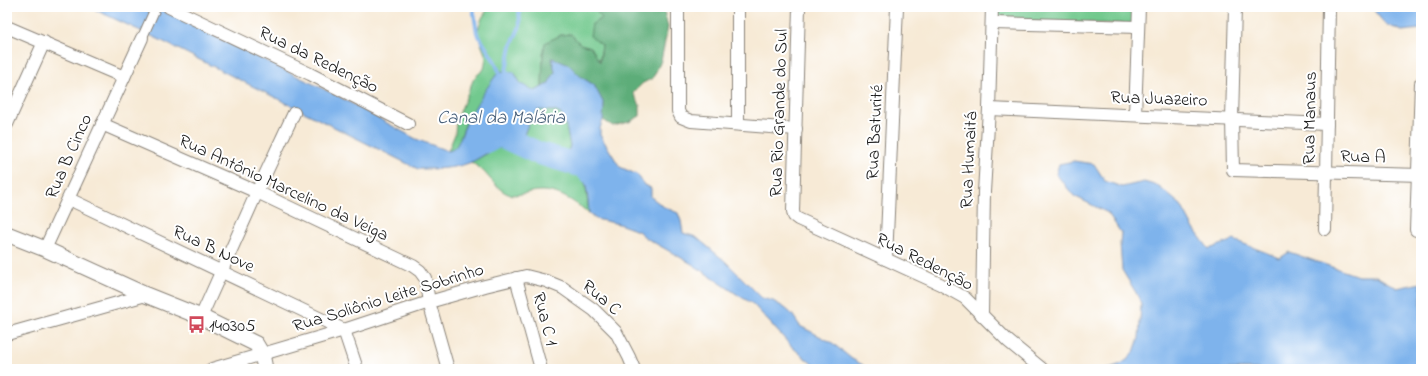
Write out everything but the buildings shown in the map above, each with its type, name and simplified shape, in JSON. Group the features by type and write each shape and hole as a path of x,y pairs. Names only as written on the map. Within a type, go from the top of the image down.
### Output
{"street":[{"path":"142,38 156,7"},
{"name":"Rua da Redenção","path":"168,7 185,11 408,124"},
{"path":"678,7 679,115 681,118 691,121 796,129"},
{"path":"738,7 738,124"},
{"name":"Rua Rio Grande do Sul","path":"798,219 793,214 793,211 799,7"},
{"name":"Rua Baturité","path":"886,259 897,7"},
{"name":"Rua Humaitá","path":"982,315 984,200 989,109 992,7"},
{"path":"1134,115 1139,7"},
{"path":"1232,119 1235,7"},
{"name":"Rua Manaus","path":"1325,229 1329,7"},
{"path":"992,23 1138,26"},
{"path":"7,26 124,77"},
{"name":"Rua B Cinco","path":"45,250 142,38"},
{"path":"7,124 44,42"},
{"path":"1416,230 1420,175 1421,83"},
{"name":"Rua Juazeiro","path":"989,109 1327,124"},
{"path":"201,317 294,113"},
{"name":"Rua A","path":"1232,119 1233,170 1420,175"},
{"name":"Rua Antônio Marcelino da Veiga","path":"102,124 257,192 413,266 420,271 425,278 429,302 448,369"},
{"name":"Rua B Nove","path":"69,199 344,330"},
{"name":"Rua Redenção","path":"798,219 954,291 965,298 1008,341 1042,369"},
{"path":"11,239 45,250 146,295 201,317 256,344 263,362"},
{"name":"Rua Soliônio Leite Sobrinho","path":"212,369 263,362 344,330 429,302 521,277"},
{"name":"Rua C 1","path":"521,277 541,369"},
{"name":"Rua C","path":"521,277 546,281 563,288 594,310 616,332 634,369"},
{"path":"7,334 146,295"},
{"path":"344,330 357,369"}],"green space":[{"path":"489,7 593,7 602,18 602,45 599,63 591,47 580,44 571,34 561,35 545,43 543,54 542,87 535,91 521,84 467,120 457,146 453,150 448,151 455,134 456,121 474,78 484,69 486,57 477,33 482,18"},
{"path":"593,7 663,7 668,27 661,61 653,78 643,83 633,93 640,105 640,116 629,122 613,126 603,120 604,104 594,85 581,77 569,65 552,58 555,72 548,84 542,87 543,54 545,43 561,35 571,34 580,44 591,47 600,62 602,45 590,36 592,24 602,18"},
{"path":"997,7 1134,7 1134,24 996,21"},
{"path":"538,110 555,111 561,114 566,126 570,146 566,156 554,164 564,172 579,175 585,181 589,213 566,198 553,192 535,191 516,195 508,194 501,190 483,171 471,162 500,147 509,147 524,135 530,119"}],"water":[{"name":"Canal da Malária","path":"89,7 155,7 340,97 416,139 448,151 452,150 457,145 472,112 499,71 514,72 521,84 535,91 548,84 555,72 552,58 569,65 581,77 594,85 604,104 600,135 620,167 638,175 644,185 651,188 651,197 664,207 678,213 683,233 696,237 726,262 762,298 773,301 785,308 792,314 800,326 831,342 852,359 863,365 866,369 819,369 791,346 753,304 692,264 646,238 638,231 619,224 596,219 589,213 586,186 582,177 561,170 554,164 566,156 570,146 566,126 561,114 555,111 538,110 530,119 524,135 509,147 498,148 474,161 463,165 444,168 418,169 158,39"},
{"path":"1371,7 1421,7 1421,29 1402,31 1385,24"},
{"path":"1074,161 1094,164 1105,181 1122,187 1144,182 1158,186 1181,205 1194,229 1209,249 1234,240 1280,258 1289,252 1358,276 1376,276 1397,288 1421,283 1421,369 1107,369 1121,364 1134,352 1139,338 1141,304 1138,296 1122,270 1120,243 1121,233 1108,213 1074,196 1056,174 1059,164"}],"waterway":[{"path":"473,7 477,33 495,62 501,76"},
{"path":"505,76 511,46 520,26 519,7"},
{"name":"Canal da Malária","path":"487,142 499,135 538,153 585,167 588,171"}],"place":[{"name":"140305","path":"196,325"}]}
